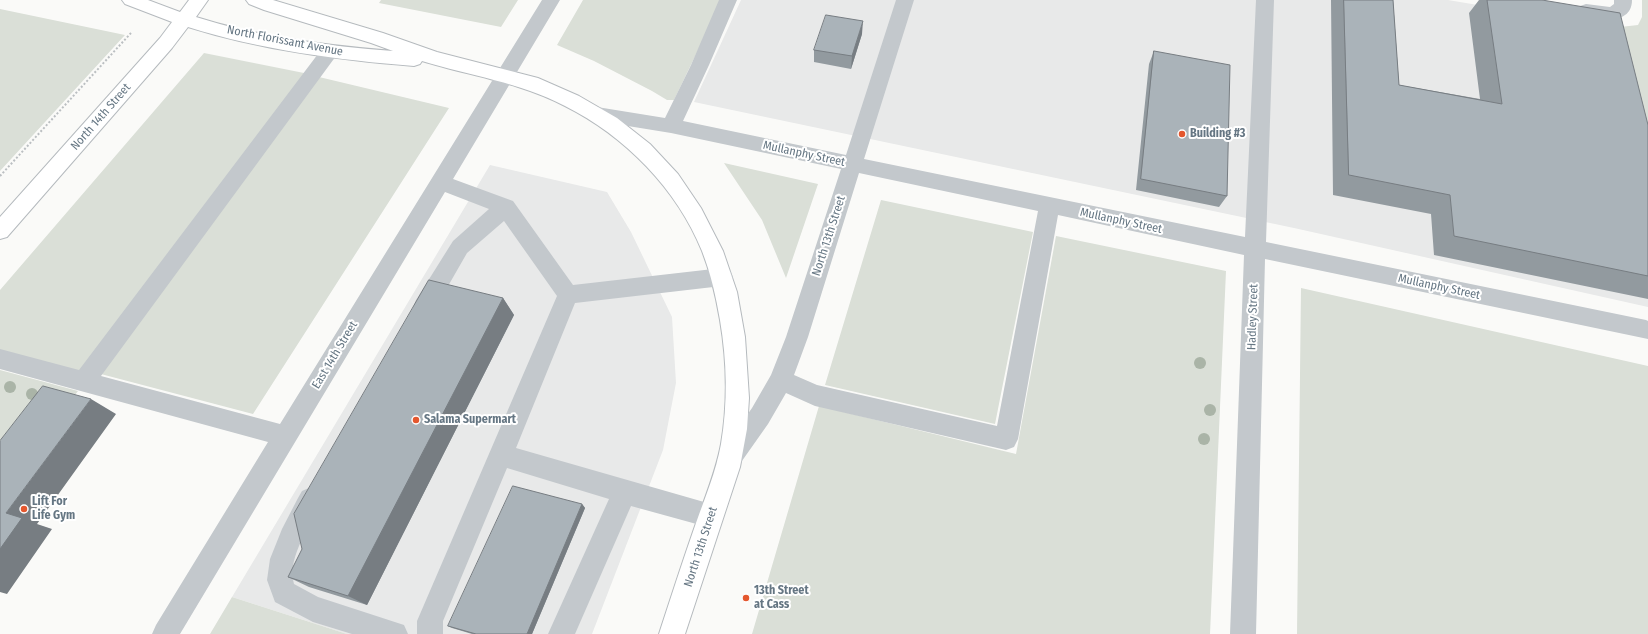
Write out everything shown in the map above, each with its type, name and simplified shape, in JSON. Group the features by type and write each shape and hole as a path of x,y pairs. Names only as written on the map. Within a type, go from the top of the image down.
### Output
{"main road":[{"name":"North Florissant Avenue","path":"131,0 184,21 277,42 366,56 443,61"},
{"name":"North 14th Street","path":"0,231 184,21 199,0"},
{"name":"North Florissant Avenue","path":"255,0 275,8 376,38 443,61 505,75 557,94 597,114"},
{"name":"North 13th Street","path":"597,114 625,134 649,156 674,182 692,208 708,239 722,277 731,314 738,387 736,422 729,460 712,516 672,634"}],"street":[{"path":"505,75 551,0"},
{"path":"671,126 678,107 700,65 728,0"},
{"name":"North 13th Street","path":"729,460 760,416 781,380 853,164 905,0"},
{"name":"Hadley Street","path":"1243,634 1255,249 1265,0"},
{"path":"1570,8 1609,14 1620,10 1624,6 1623,0"},
{"path":"83,382 330,51"},
{"name":"East 14th Street","path":"165,634 505,75"},
{"name":"Mullanphy Street","path":"597,114 671,126 1646,330"},
{"path":"440,182 506,207 568,294"},
{"path":"781,380 815,395 1006,439 1049,206"},
{"path":"414,323 460,247 506,207"},
{"path":"568,294 722,277"},
{"path":"430,634 430,621 568,294"},
{"path":"0,359 285,436"},
{"path":"501,455 712,516"},
{"path":"323,479 295,527 284,556 280,577 284,593 313,609 395,634"},
{"path":"561,634 625,492"}],"path":[{"path":"0,176 131,33"}],"shaded area":[{"path":"381,0 518,0 501,27 379,3"},
{"path":"583,0 722,0 674,100 667,100 594,61 557,45"},
{"path":"741,0 1448,0 1591,24 1648,226 1648,307 1294,228 694,102"},
{"path":"1642,0 1648,0 1648,179 1620,27 1638,25 1642,17"},
{"path":"0,9 125,35 0,171"},
{"path":"204,53 309,74 82,373 0,351 0,290"},
{"path":"319,77 449,108 253,414 97,373"},
{"path":"724,163 818,184 786,278 762,220"},
{"path":"490,165 607,192 631,232 672,317 676,383 663,450 592,634 347,634 232,597"},
{"path":"881,200 1033,232 995,424 825,385"},
{"path":"1056,236 1226,271 1210,634 752,634 819,406 1016,454"},
{"path":"1301,288 1648,366 1648,634 1297,634"},
{"path":"0,370 78,391 0,493"},
{"path":"232,597 347,634 210,634"}],"building":[{"path":"1344,0 1393,0 1399,85 1502,104 1487,0 1542,0 1620,13 1648,125 1648,276 1454,236 1450,195 1349,175"},
{"path":"826,15 863,21 852,56 814,50"},
{"name":"Building #3","path":"1154,51 1230,65 1227,196 1141,179"},
{"name":"Salama Supermart","path":"429,280 503,298 348,596 288,577 302,549 294,514"},
{"path":"43,386 91,399 6,513 22,518 0,549 0,441"},
{"path":"513,486 582,504 527,634 476,634 448,626"}],"place":[{"name":"Building #3","path":"1182,134"},
{"name":"Salama Supermart","path":"416,420"},
{"name":"Lift For Life Gym","path":"24,509"},
{"name":"13th Street at Cass","path":"746,598"}]}
